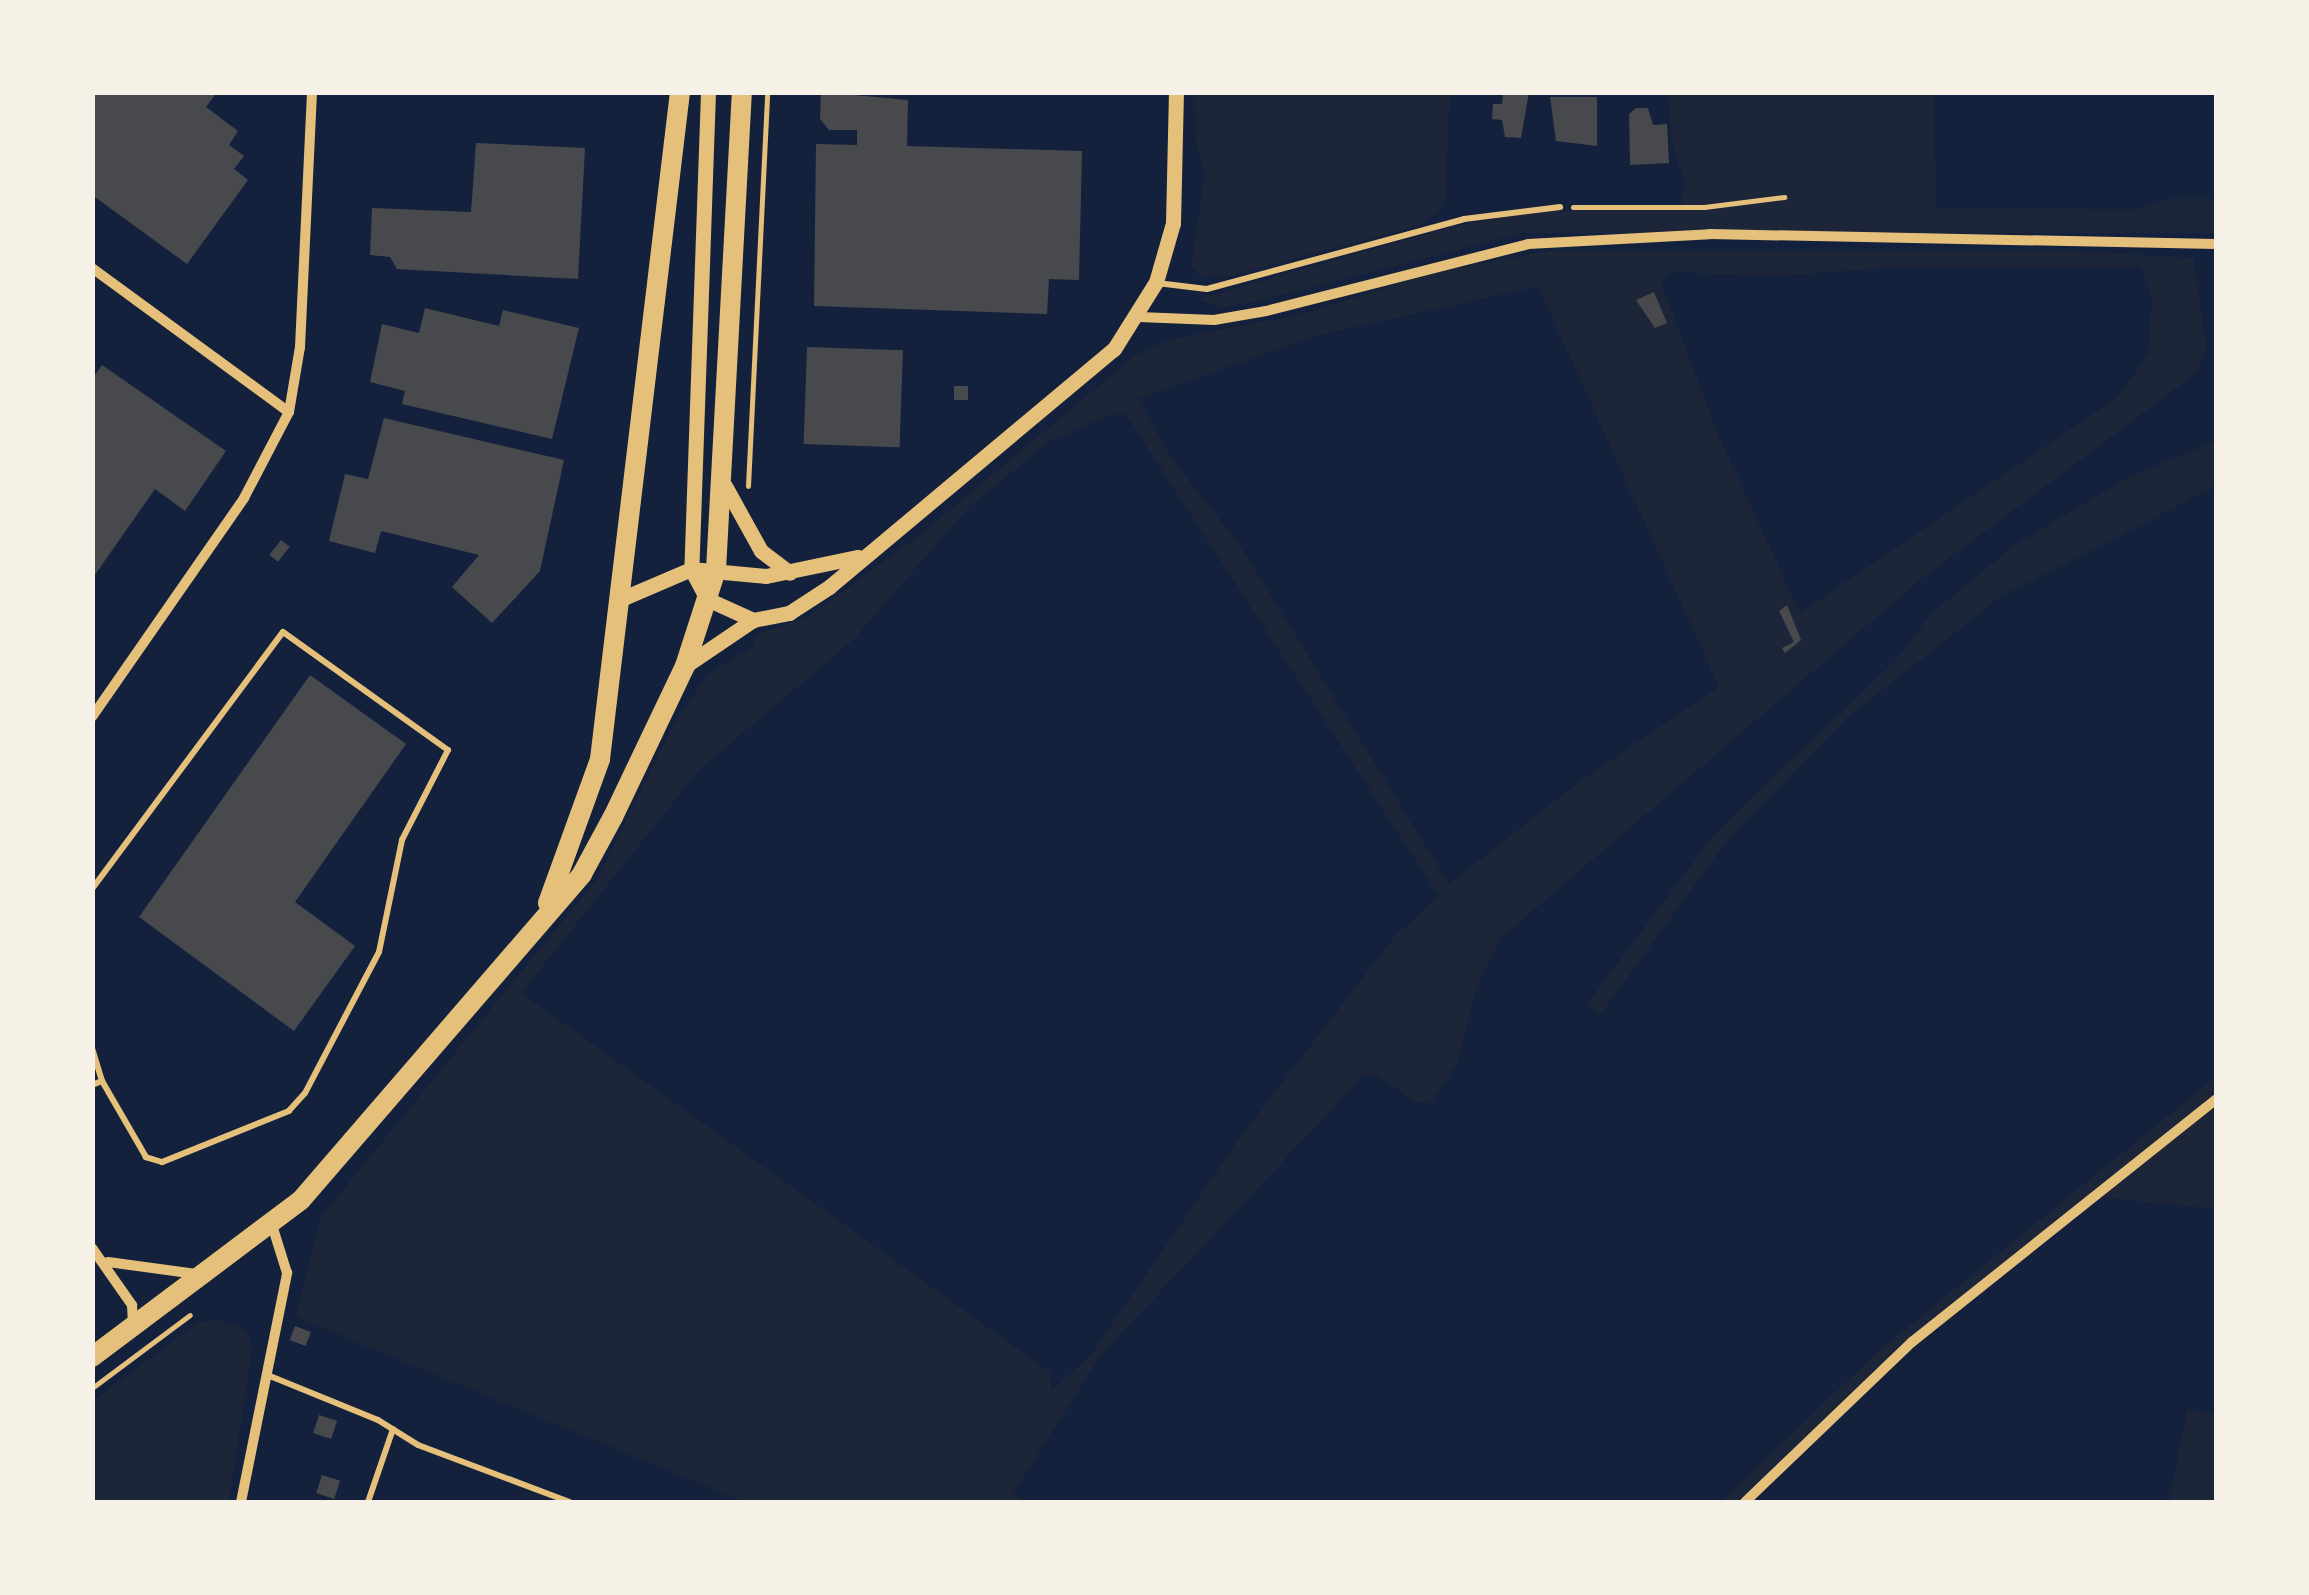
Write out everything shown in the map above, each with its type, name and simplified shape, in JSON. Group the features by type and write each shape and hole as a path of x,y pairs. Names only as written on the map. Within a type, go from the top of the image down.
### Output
{"main road":[{"path":"541,919 575,843 600,759 680,92"},
{"path":"92,1358 272,1226 301,1200 582,874 685,666 716,570 725,486 742,92"}],"street":[{"path":"92,717 244,498 289,412 300,347 312,92"},
{"path":"708,92 692,569 707,599 753,620"},
{"path":"685,666 753,620 789,613 829,587 858,557 1069,388 1139,317 1156,282 1173,223 1176,92"},
{"path":"1139,317 1214,320 1266,311 1528,244 1710,234 2216,244"},
{"path":"92,268 289,412"},
{"path":"725,486 761,550 790,572"},
{"path":"621,599 692,569 790,572 858,557"},
{"path":"1744,1502 1912,1342 2216,1098"},
{"path":"241,1502 287,1273 272,1226"},
{"path":"92,1248 108,1262 132,1305 133,1328"},
{"path":"108,1262 208,1274"}],"lane":[{"path":"1156,282 1207,289 1464,219 1560,207"},
{"path":"92,889 283,632 448,750 402,840 379,952 305,1093 289,1111 162,1162 146,1157 102,1081 92,1048"},
{"path":"92,1085 102,1081"},
{"path":"264,1374 557,1501 570,1502"},
{"path":"368,1502 394,1430"}],"path":[{"path":"742,518 757,360 767,92"},
{"path":"1560,207 1704,207 1784,198"},
{"path":"92,1388 206,1302"}],"shaded area":[{"path":"1195,93 1450,93 1445,200 1438,213 1417,226 1230,276 1200,277 1191,264 1205,174 1196,145"},
{"path":"1668,93 1933,93 1937,208 2134,209 2165,199 2216,199 2216,233 1523,233 1253,302 1223,307 1198,299 1452,227 1532,212 1681,206 1685,184 1672,144"},
{"path":"1548,251 2072,251 2193,258 2207,350 2195,374 1921,579 1502,937 1478,983 1458,1062 1431,1103 1415,1102 1377,1075 1363,1076 1100,1356 1013,1494 1028,1502 745,1502 296,1317 321,1217 598,878 672,727 710,672 754,647 754,636 809,616 920,535 1136,355 1169,340 1302,314 1441,271","holes":["1901,267 2141,267 2152,298 2148,354 2118,397 1800,613 1716,430 1660,280 1672,272 1775,276","1538,286 1719,687 1583,779 1449,884 1239,544 1171,458 1138,399 1319,335","1118,412 1126,415 1439,896 1394,937 1239,1139 1093,1352 1052,1391 1050,1372 521,993 699,770 854,639 968,508 1050,441"]},
{"path":"2216,441 2216,486 1999,598 1848,717 1726,842 1600,1015 1587,1004 1717,831 1896,660 1931,614 2016,544 2129,477"},
{"path":"2216,1077 2216,1092 1883,1362 1736,1502 1721,1502 1876,1353"},
{"path":"2216,1105 2216,1209 2100,1197 2132,1169"},
{"path":"216,1319 247,1331 252,1349 229,1502 93,1502 93,1401 198,1323"},
{"path":"2187,1409 2216,1415 2216,1502 2169,1502"}],"building":[{"path":"92,92 217,92 206,107 238,131 229,145 244,156 234,169 248,180 187,264 92,195"},
{"path":"821,92 908,100 907,146 1082,151 1079,280 1049,279 1047,314 814,306 816,144 857,145 857,130 829,130 820,119"},
{"path":"1503,92 1529,92 1521,138 1505,137 1502,120 1492,119 1493,104 1502,104"},
{"path":"1550,97 1597,97 1597,146 1556,141"},
{"path":"1636,108 1648,108 1653,125 1667,124 1669,163 1630,165 1629,114"},
{"path":"476,143 585,148 578,279 397,269 390,257 370,255 372,208 471,212"},
{"path":"1654,292 1667,323 1655,328 1636,300"},
{"path":"425,308 499,326 503,310 579,328 552,439 402,404 405,391 370,382 382,324 419,333"},
{"path":"807,347 903,350 900,447 804,444"},
{"path":"102,365 226,451 185,511 155,489 92,579 92,379"},
{"path":"954,386 968,386 968,400 954,400"},
{"path":"384,418 564,460 540,571 492,623 452,587 479,555 381,531 375,553 329,541 345,474 368,479"},
{"path":"281,540 290,547 278,562 269,555"},
{"path":"1787,605 1801,640 1785,653 1782,648 1794,642 1779,611"},
{"path":"310,675 406,744 295,902 355,946 294,1031 139,917"},
{"path":"295,1326 311,1332 305,1346 290,1340"},
{"path":"319,1415 337,1421 331,1439 313,1433"},
{"path":"322,1475 340,1481 334,1499 316,1493"}]}
